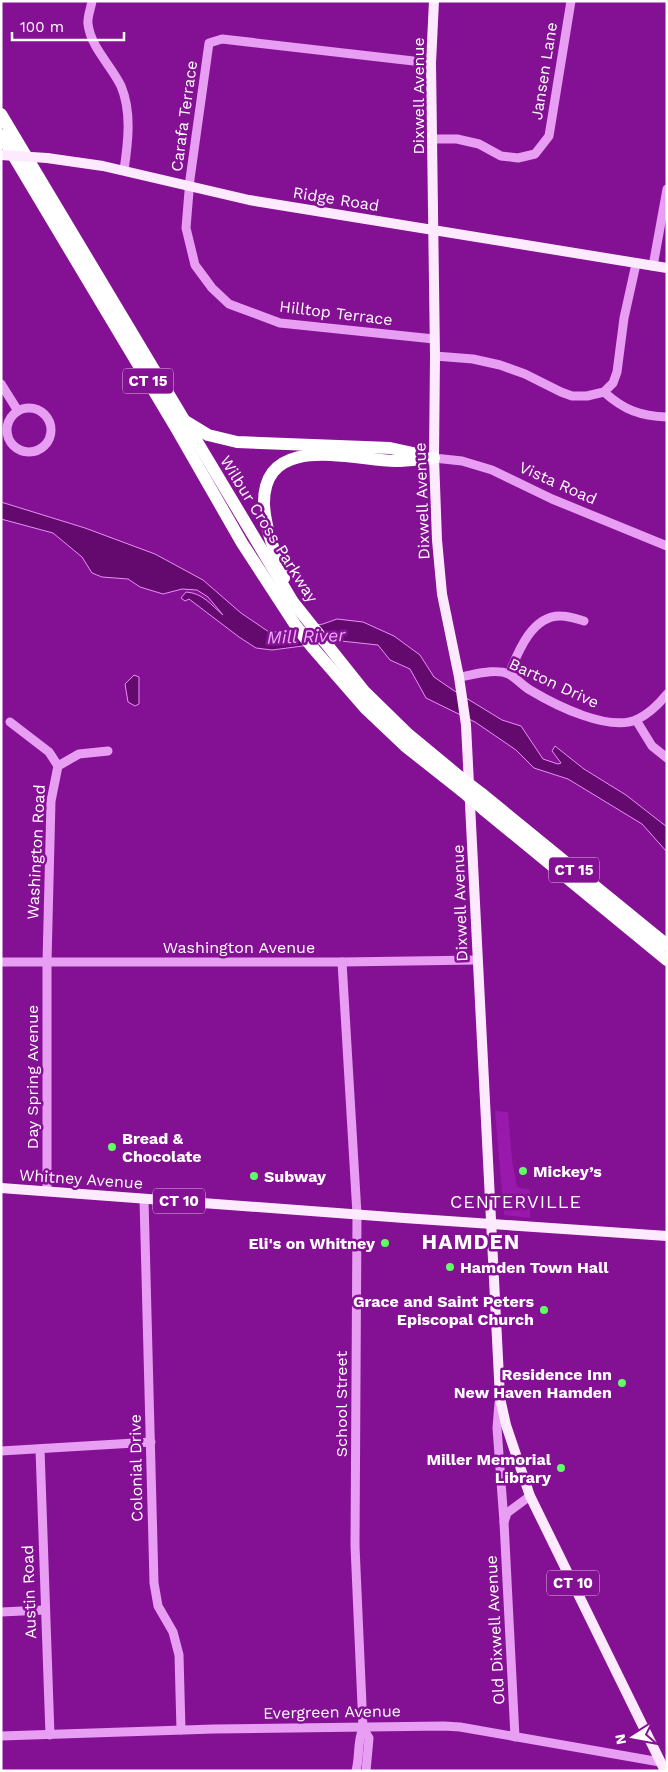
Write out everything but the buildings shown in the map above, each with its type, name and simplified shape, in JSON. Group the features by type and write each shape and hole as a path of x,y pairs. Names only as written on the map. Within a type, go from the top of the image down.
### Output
{"highway":[{"name":"Wilbur Cross Parkway","path":"1,114 292,602 325,645 364,691 407,733 667,945"},
{"name":"Wilbur Cross Parkway","path":"1,135 176,428 242,543 296,626 312,647 366,709 405,746 667,960"},
{"path":"182,420 208,435 237,442 390,448 434,458"},
{"path":"292,602 271,540 264,504 267,482 277,468 290,458 324,454 395,461 434,458"}],"main road":[{"name":"Dixwell Avenue","path":"434,1 431,63 435,356 434,458 439,568 466,720 500,1398 506,1425 530,1496 662,1766"},
{"name":"Ridge Road","path":"1,155 91,163 275,204 667,268"},
{"name":"Whitney Avenue","path":"1,1188 667,1236"}],"street":[{"path":"92,1 88,23 93,41 121,86 126,104 128,140 124,170"},
{"name":"Jansen Lane","path":"432,139 457,140 479,144 501,156 518,158 535,154 549,136 571,1"},
{"name":"Carafa Terrace","path":"195,264 186,228 209,43 222,40 431,63"},
{"path":"653,266 667,189"},
{"name":"Hilltop Terrace","path":"195,264 212,288 229,304 280,323 434,339"},
{"path":"435,356 500,365 525,374 572,396 587,396 604,392 612,383 617,372 624,318 636,264"},
{"path":"1,384 18,411"},
{"path":"604,392 632,411 647,416 667,417"},
{"path":"24,409 36,410 48,419 50,437 43,447 38,450 24,451 13,445 10,440 8,427 13,415 18,411 24,409"},
{"name":"Vista Road","path":"434,458 462,461 492,470 552,499 667,546"},
{"path":"509,674 533,629 540,623 548,618 560,615 584,622"},
{"name":"Barton Drive","path":"459,677 499,672 509,674 529,690 585,717 604,722 636,720"},
{"path":"667,694 648,712 636,720 652,746 667,758"},
{"path":"10,722 49,752 58,766"},
{"name":"Washington Road","path":"47,962 53,782 58,766 79,754 108,751"},
{"name":"Washington Avenue","path":"1,962 478,960"},
{"name":"Day Spring Avenue","path":"47,962 48,1191"},
{"name":"School Street","path":"342,962 357,1214 355,1546 363,1728"},
{"name":"Colonial Drive","path":"144,1199 154,1583 158,1606 173,1632 179,1655 182,1730"},
{"name":"Old Dixwell Avenue","path":"500,1398 497,1428 504,1522 515,1736"},
{"path":"1,1450 151,1442"},
{"name":"Austin Road","path":"40,1449 44,1610 50,1734"},
{"path":"504,1522 507,1513 530,1496"},
{"path":"1,1612 44,1610"},
{"name":"Evergreen Avenue","path":"1,1736 182,1730 460,1727 515,1736 662,1766"},
{"path":"356,1771 359,1756 358,1738 363,1728"},
{"path":"363,1728 369,1738 366,1771"}],"shaded area":[{"path":"495,1111 508,1112 512,1160 517,1187 530,1190 530,1218 504,1215"}],"water":[{"name":"Mill River","path":"1,502 85,528 155,554 203,580 241,613 269,632 323,624 337,619 363,622 394,636 420,655 434,677 502,720 521,726 543,759 558,764 561,763 552,751 555,746 584,769 626,795 667,827 667,852 642,824 568,779 534,768 516,750 475,722 426,698 410,669 390,660 378,645 341,641 272,650 256,648 189,599 185,601 181,598 186,592 197,595 206,600 223,615 208,597 197,590 182,589 163,594 140,587 128,579 102,577 92,573 82,557 53,533 1,519"},
{"path":"134,675 139,677 139,704 135,706 128,702 125,684"}],"place":[{"name":"Bread & Chocolate","path":"112,1147"},
{"name":"Mickey’s","path":"523,1171"},
{"name":"Subway","path":"254,1176"},
{"name":"Eli's on Whitney","path":"385,1243"},
{"name":"Hamden Town Hall","path":"450,1267"},
{"name":"Grace and Saint Peters Episcopal Church","path":"544,1310"},
{"name":"Residence Inn New Haven Hamden","path":"622,1383"},
{"name":"Miller Memorial Library","path":"561,1468"}],"district":[{"name":"CENTERVILLE","path":"516,1201"},
{"name":"HAMDEN","path":"471,1241"}]}
